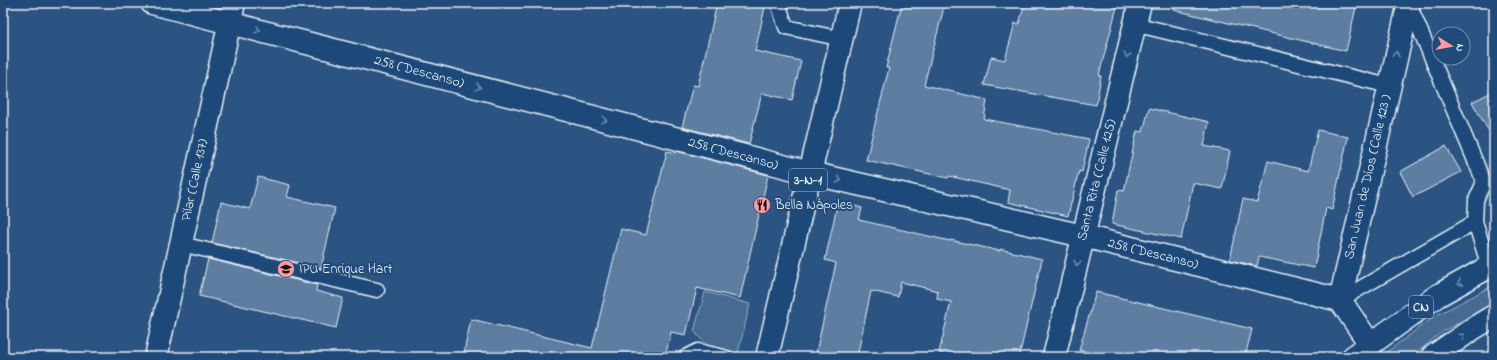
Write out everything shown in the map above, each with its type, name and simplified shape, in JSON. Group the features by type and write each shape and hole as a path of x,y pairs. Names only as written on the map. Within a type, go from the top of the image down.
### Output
{"main road":[{"name":"258 (Descanso)","path":"152,3 232,13 810,174 1083,236 1340,300"},
{"name":"3-N-1","path":"767,357 850,3"},
{"name":"Santa Rita (Calle 125)","path":"1054,357 1140,3"},
{"name":"San Juan de Díos (Calle 123 )","path":"1340,300 1409,4"},
{"name":"Pilar (Calle 137)","path":"156,357 232,13"},
{"name":"CN","path":"1354,357 1437,296 1492,265"},
{"path":"1340,300 1370,344"},
{"path":"1432,357 1494,316"}],"lane":[{"path":"778,3 786,27 842,39"},
{"path":"1409,4 1489,179 1476,200 1475,222 1492,265"},
{"path":"1134,24 1389,86"},
{"path":"1340,300 1475,222"},
{"path":"181,244 377,290"},
{"path":"686,357 698,351 724,357"}],"shaded area":[{"path":"1494,285 1494,302 1442,332 1411,357 1380,357 1435,316"},
{"path":"705,292 750,304 738,353 706,345 694,331"}],"building":[{"path":"717,3 766,3 755,51 801,61 792,100 762,93 749,144 682,127 693,85 698,86"},
{"path":"902,3 926,3 944,7 924,85 987,100 984,119 1089,139 1082,172 1079,171 1068,216 1008,202 1010,190 949,176 948,178 866,160 889,68 886,68"},
{"path":"1025,3 1118,3 1099,75 1101,76 1096,105 984,85 991,57 1005,60 1015,23 1019,24"},
{"path":"1175,3 1357,3 1346,51 1174,10"},
{"path":"1494,91 1494,140 1472,102"},
{"path":"1149,108 1209,122 1204,146 1230,151 1222,189 1193,183 1181,239 1112,224 1118,190 1124,191 1137,131 1143,132"},
{"path":"1318,130 1348,137 1332,210 1326,208 1314,268 1259,257 1257,266 1230,260 1243,199 1257,202 1268,161 1308,171"},
{"path":"1446,146 1461,172 1413,197 1400,172"},
{"path":"667,151 676,153 676,151 768,175 740,298 697,288 686,335 671,332 665,357 463,357 471,319 592,348 621,229 646,235"},
{"path":"258,177 290,185 287,197 335,208 321,268 212,243 221,202 250,209"},
{"path":"838,202 862,208 859,220 950,241 1000,251 1000,249 1042,259 1019,357 956,357 939,353 951,302 937,299 938,291 901,282 898,297 871,291 857,357 815,357 836,263 825,260"},
{"path":"208,259 317,285 316,291 343,298 336,328 199,296"},
{"path":"1096,292 1252,329 1245,357 1109,357 1079,350"}],"place":[{"name":"Bella Nápoles","path":"762,205"},
{"name":"IPU Enrique Hart","path":"286,269"}]}
